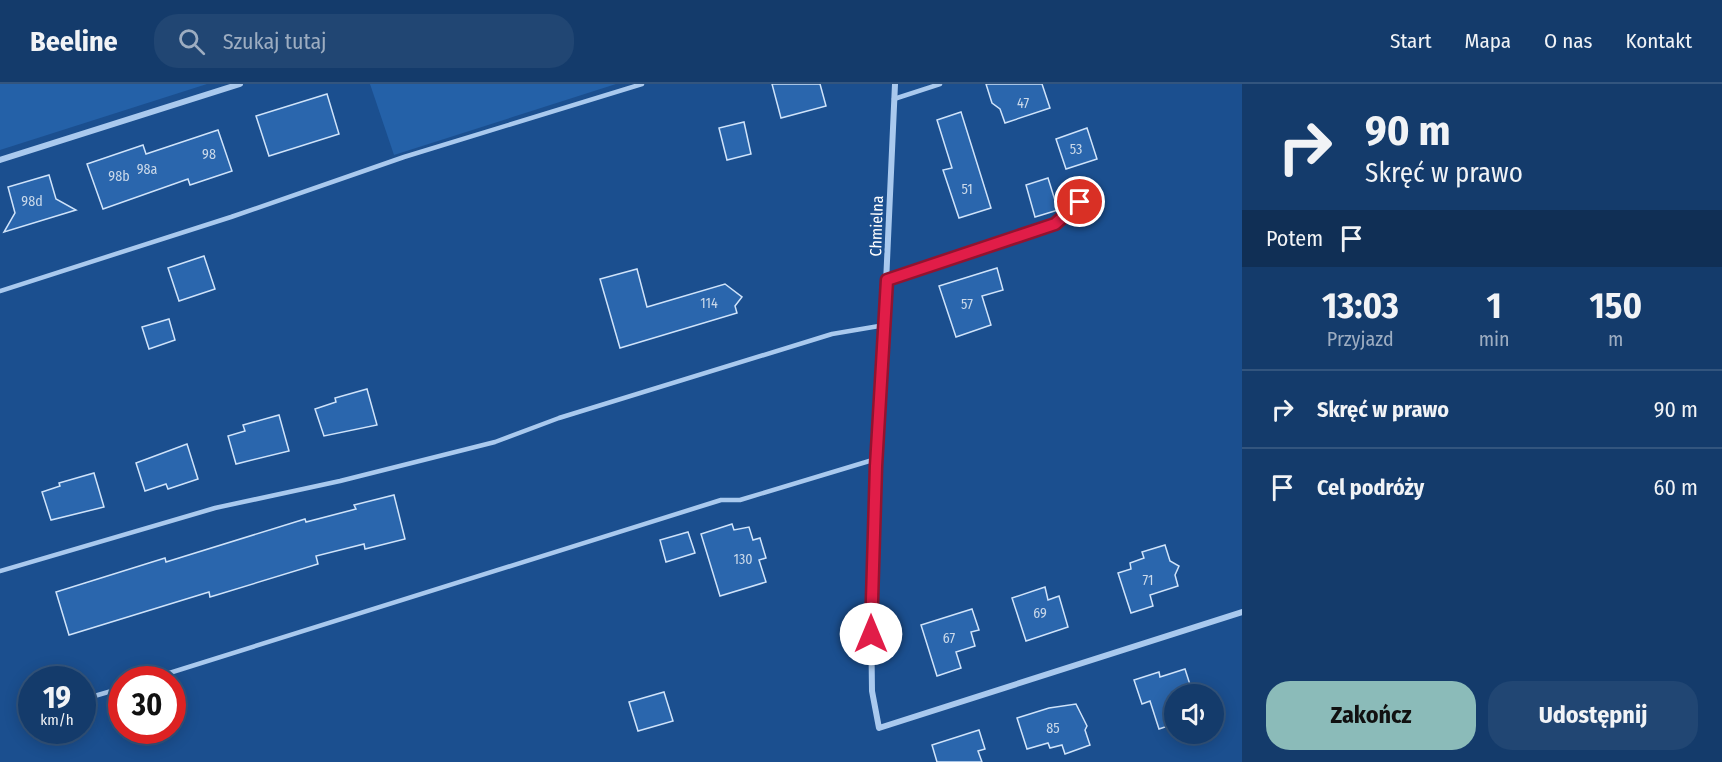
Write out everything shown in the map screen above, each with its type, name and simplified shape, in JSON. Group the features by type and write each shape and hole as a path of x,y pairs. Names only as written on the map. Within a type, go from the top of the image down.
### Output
{"street":[{"path":"0,160 240,84"},
{"name":"Chmielna","path":"895,84 885,325 876,459 871,615 872,691 879,728 1242,612"}],"lane":[{"path":"0,291 231,217 404,157 642,84"},
{"path":"894,99 940,84"},
{"path":"887,280 1055,224 1080,202"},
{"path":"0,571 215,508 340,481 495,442 559,418 832,334 885,325"},
{"path":"186,668 722,500 740,500 876,459"}],"shaded area":[{"path":"0,84 207,84 0,150"},
{"path":"370,84 616,84 394,155"}],"building":[{"path":"772,84 820,84 826,106 781,118"},
{"path":"986,84 1042,84 1050,108 1005,123 1000,109 992,103"},
{"path":"327,94 339,134 269,156 256,116"},
{"path":"961,112 991,208 959,218 943,170 952,168 937,120"},
{"path":"744,122 751,154 727,160 719,128"},
{"path":"1087,128 1097,159 1066,169 1056,139"},
{"path":"218,130 232,171 190,185 188,179 103,209 87,164 143,145 146,154"},
{"path":"49,175 56,199 76,210 4,232 15,213 8,187"},
{"path":"1048,178 1058,210 1035,217 1026,185"},
{"path":"204,256 215,289 179,301 168,268"},
{"path":"997,268 1003,290 982,296 991,325 956,337 939,286"},
{"path":"637,269 647,307 725,284 742,297 735,306 737,313 620,348 600,279"},
{"path":"169,319 175,340 149,349 142,327"},
{"path":"367,389 377,425 324,436 315,409 336,402 335,398"},
{"path":"279,415 289,451 236,464 228,436 245,431 243,425"},
{"path":"187,444 198,479 168,489 166,484 145,491 136,463"},
{"path":"94,473 104,507 51,520 42,492 60,486 59,483"},
{"path":"394,495 405,539 365,549 364,544 316,556 318,564 210,597 209,592 69,635 56,592 165,558 166,562 305,519 306,522 356,509 354,505"},
{"path":"732,524 734,530 749,527 753,540 760,538 766,558 759,560 766,582 720,596 701,534"},
{"path":"688,532 695,553 666,562 660,540"},
{"path":"1165,545 1170,561 1179,566 1175,575 1178,586 1150,595 1153,606 1131,613 1118,573 1131,569 1130,563 1144,558 1142,552"},
{"path":"1045,587 1048,600 1059,596 1068,627 1026,641 1012,598"},
{"path":"972,609 979,630 971,632 975,646 956,652 961,668 937,676 921,625"},
{"path":"1185,669 1190,684 1164,684 1164,727 1159,729 1150,701 1142,704 1134,680 1159,672 1160,677"},
{"path":"664,692 673,721 638,731 629,702"},
{"path":"1076,704 1087,726 1085,730 1090,745 1065,754 1062,745 1050,748 1048,743 1027,749 1017,718 1049,708"},
{"path":"979,730 985,749 978,751 982,762 937,762 932,745"}],"route":[{"path":"871,634 876,466 887,280 1055,224 1080,202"}]}
